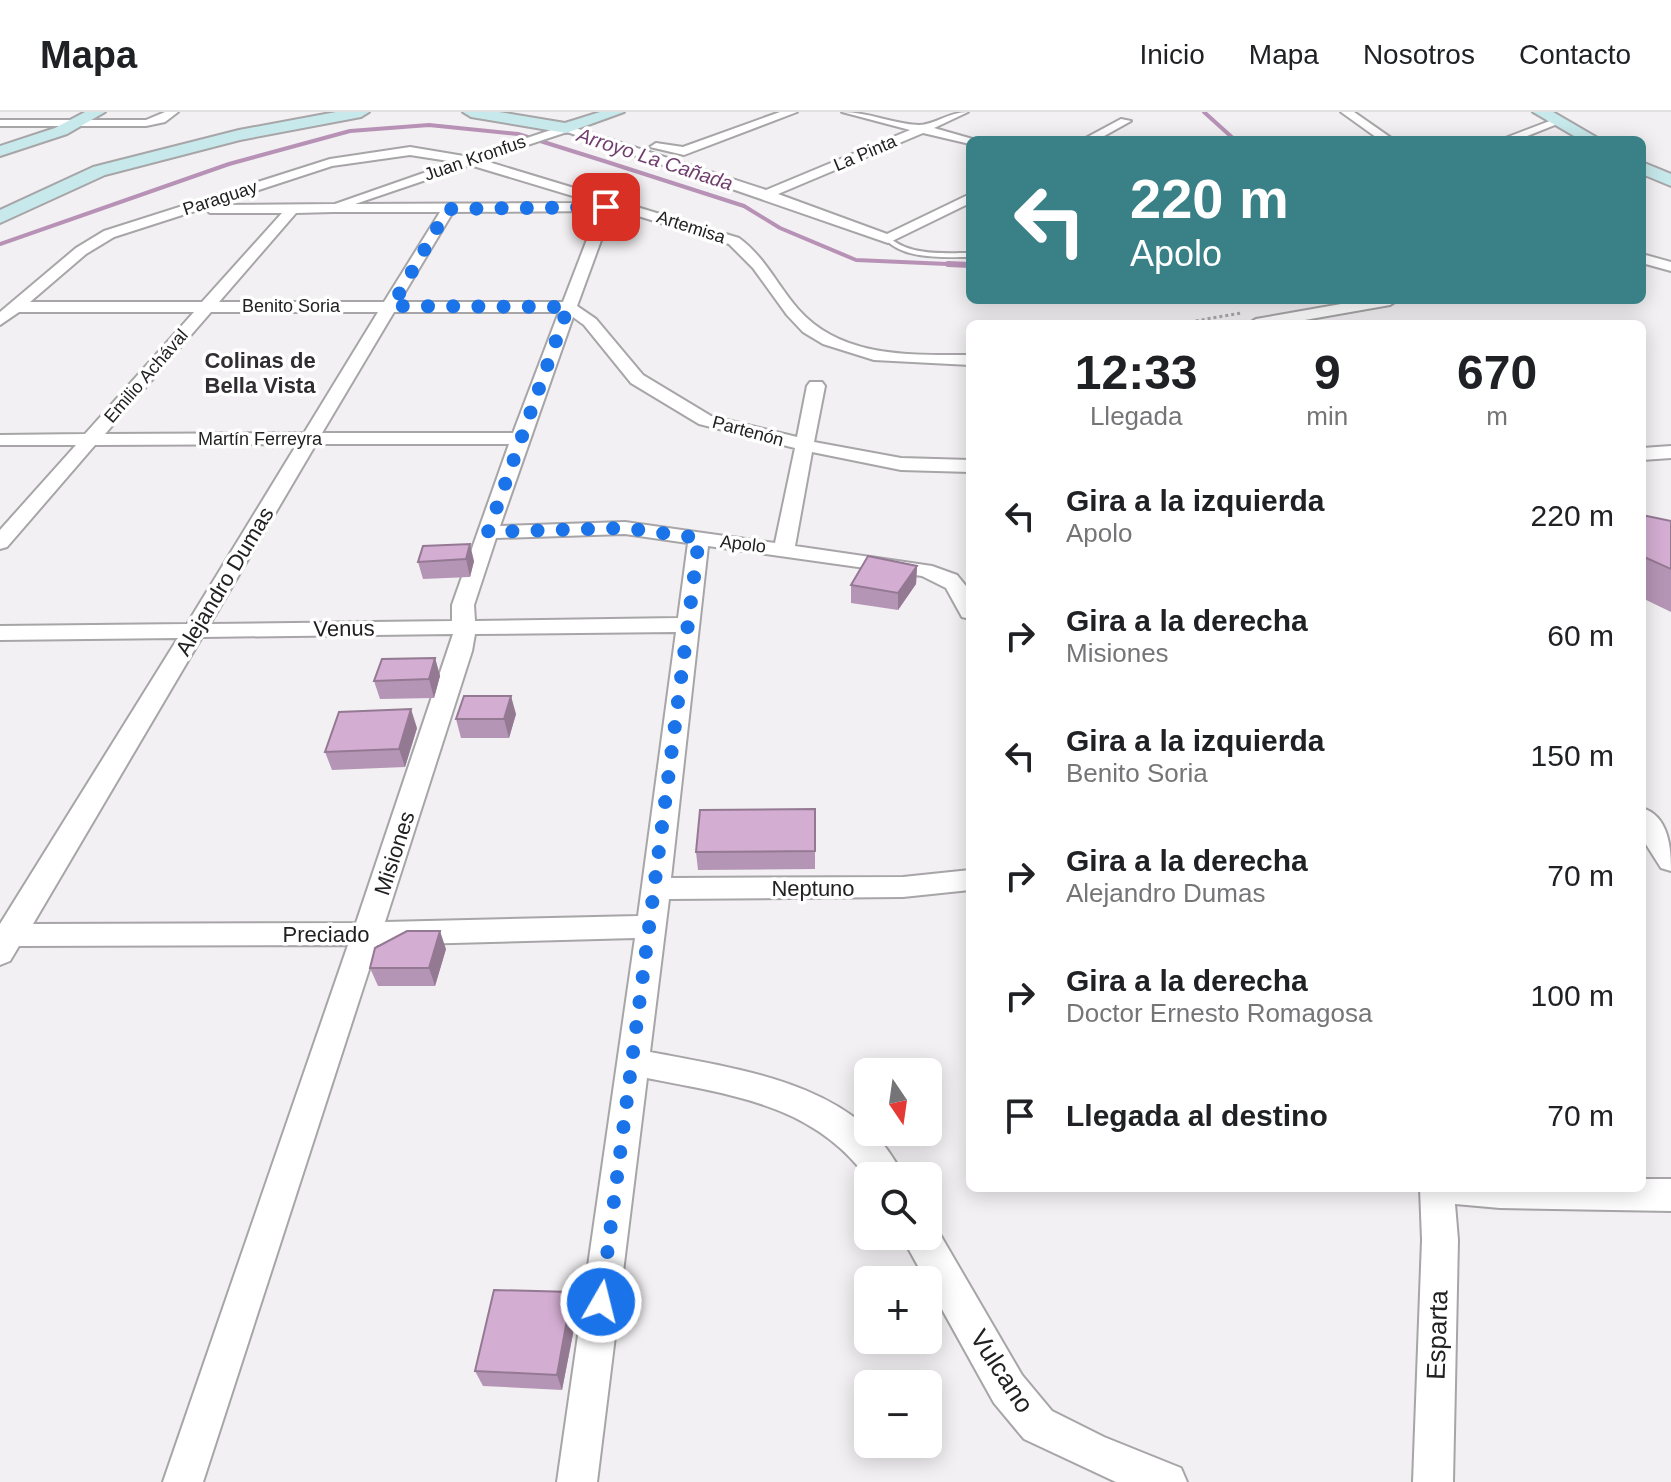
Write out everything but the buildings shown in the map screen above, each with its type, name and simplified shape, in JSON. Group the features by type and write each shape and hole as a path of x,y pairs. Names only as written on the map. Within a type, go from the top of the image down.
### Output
{"main road":[{"path":"0,151 80,123 97,112"},
{"path":"0,217 99,171 239,135 361,112"},
{"path":"471,112 566,128"},
{"name":"Juan Kronfus","path":"566,128 616,112"},
{"path":"1541,112 1586,136"},
{"path":"1646,169 1671,181"}],"street":[{"path":"0,123 146,123 161,120 172,112"},
{"path":"566,128 681,152 791,112"},
{"path":"848,112 966,139"},
{"name":"La Pinta","path":"768,194 962,112"},
{"path":"1347,112 1382,136"},
{"path":"1096,136 1125,121"},
{"path":"1517,136 1559,121"},
{"name":"Juan Kronfus","path":"336,209 566,128"},
{"path":"594,134 623,147 768,194 888,239 966,203"},
{"name":"Paraguay","path":"0,320 94,241 133,224 356,157 424,151 468,160"},
{"name":"Artemisa","path":"468,160 734,241 751,253 798,320 840,345 895,359 966,360"},
{"path":"190,207 448,209 625,206"},
{"name":"Emilio Achával","path":"0,543 292,209"},
{"name":"Alejandro Dumas","path":"4,941 392,306 448,209"},
{"name":"Misiones","path":"183,1482 461,651 463,605 520,438 600,224"},
{"path":"1646,259 1671,267"},
{"path":"1278,320 1368,304"},
{"name":"Benito Soria","path":"15,307 568,307"},
{"name":"Partenón","path":"568,307 590,322 637,379 687,411 725,427 901,464 966,466"},
{"path":"784,549 816,386"},
{"name":"Martín Ferreyra","path":"0,440 520,438"},
{"path":"1646,454 1671,452"},
{"name":"Apolo","path":"488,532 625,528 925,570 956,583 966,604"},
{"path":"577,1482 699,538"},
{"name":"Venus","path":"0,633 688,625"},
{"path":"1646,823 1671,861"},
{"name":"Neptuno","path":"656,889 903,887 966,880"},
{"name":"Preciado","path":"4,941 651,927"},
{"path":"633,1062 763,1090 818,1110 852,1134 875,1162"},
{"name":"Esparta","path":"1433,1482 1440,1240 1437,1192"},
{"path":"1500,1192 1671,1195"},
{"name":"Vulcano","path":"929,1250 1008,1389 1038,1425 1093,1453 1167,1482"}],"lane":[{"path":"888,239 896,247 907,250 966,255"}],"waterway":[{"name":"Arroyo La Cañada","path":"1204,112 1231,136"},
{"name":"Arroyo La Cañada","path":"0,244 229,164 350,131 429,125 518,134 604,161 744,206 780,228 856,260 966,265"},
{"name":"Arroyo La Cañada","path":"948,264 966,265"}],"district":[{"name":"Colinas de Bella Vista","path":"260,372"}],"route":[{"path":"601,1302 699,538 625,528 488,532 568,307 392,306 448,209 606,207"}]}
